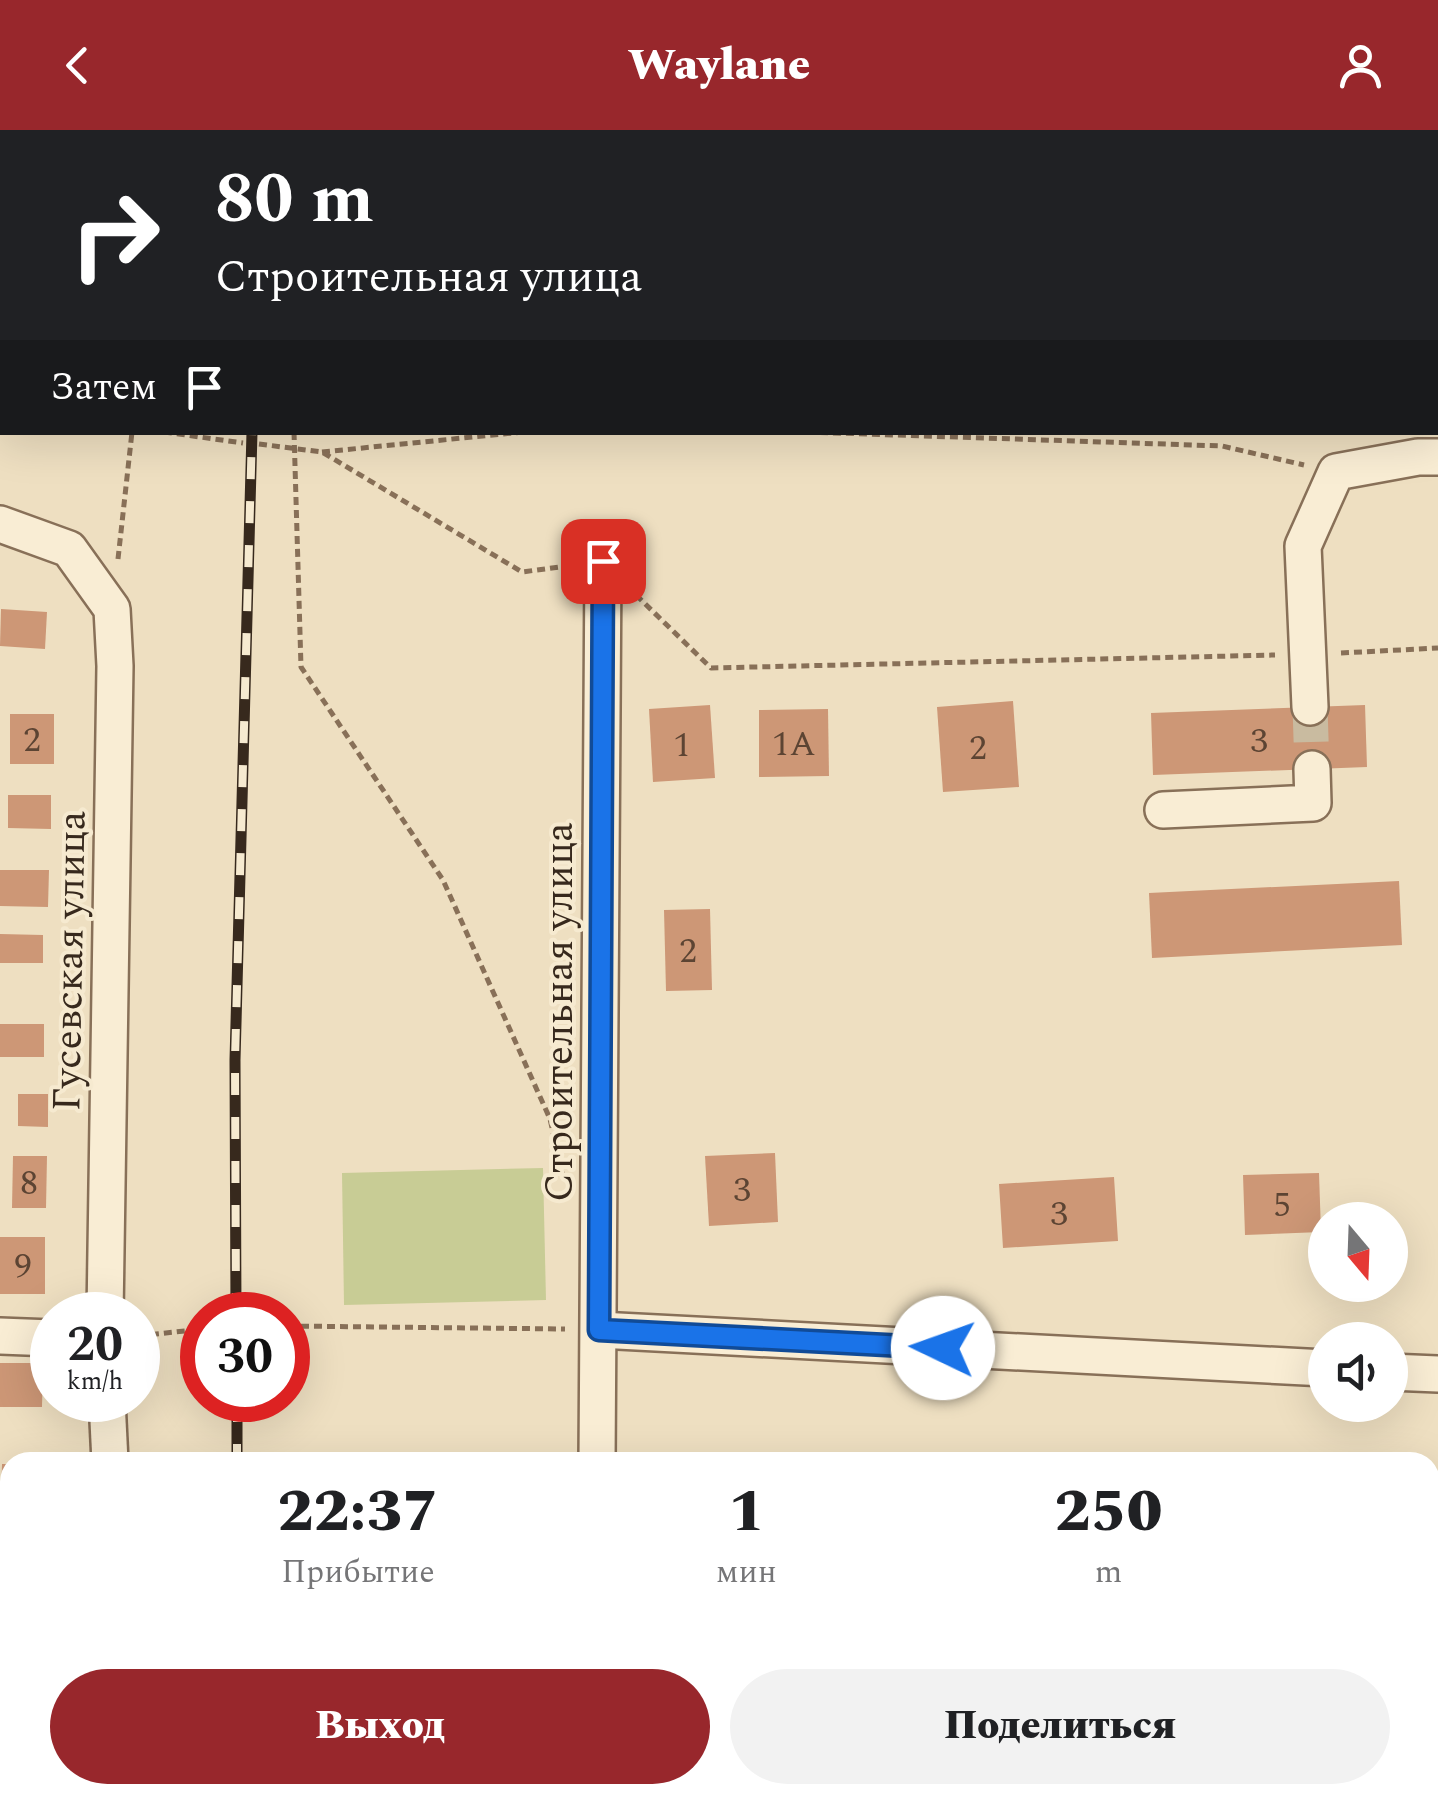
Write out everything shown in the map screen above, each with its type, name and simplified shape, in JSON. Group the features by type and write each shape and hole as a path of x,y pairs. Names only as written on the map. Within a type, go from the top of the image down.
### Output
{"street":[{"path":"1310,707 1303,546 1336,472 1438,457"},
{"path":"0,524 69,549 112,609"},
{"name":"Строительная улица","path":"597,1452 603,561"},
{"name":"Гусевская улица","path":"106,1292 115,666 112,609"},
{"path":"1163,810 1313,803 1312,769"},
{"path":"599,1330 1308,1367"},
{"path":"0,1336 30,1337"},
{"path":"1408,1373 1438,1374"},
{"path":"108,1422 110,1452"}],"path":[{"path":"112,609 132,435"},
{"path":"186,435 243,443"},
{"path":"294,435 301,668 444,880 550,1119 568,1196"},
{"path":"259,444 322,452 494,435"},
{"path":"896,435 1222,446 1336,472"},
{"path":"322,452 522,572 603,561 711,668 1310,655 1438,648"},
{"path":"310,1326 599,1330"}],"green space":[{"path":"543,1168 546,1300 344,1305 342,1173"}],"building":[{"path":"1,609 47,612 45,649 0,646"},
{"path":"1013,701 1019,787 943,792 937,707"},
{"path":"710,705 715,778 653,782 649,709"},
{"path":"1365,705 1367,767 1153,775 1151,713"},
{"path":"828,709 829,776 759,777 759,710"},
{"path":"10,714 54,714 54,764 10,764"},
{"path":"8,795 51,795 51,829 8,828"},
{"path":"0,870 49,870 48,907 0,906"},
{"path":"1399,881 1402,945 1152,958 1149,893"},
{"path":"710,909 712,990 666,991 664,910"},
{"path":"0,934 43,935 43,963 0,963"},
{"path":"0,1024 44,1024 44,1057 0,1057"},
{"path":"18,1094 48,1094 48,1127 18,1126"},
{"path":"775,1153 778,1222 709,1226 705,1156"},
{"path":"13,1156 47,1156 46,1208 12,1208"},
{"path":"1319,1173 1320,1202 1308,1202 1308,1233 1245,1235 1243,1175"},
{"path":"1114,1177 1118,1241 1003,1248 999,1184"},
{"path":"0,1237 45,1237 45,1292 0,1294"},
{"path":"0,1363 30,1363 30,1407 0,1407"}],"tunnel":[{"path":"1310,707 1312,769"}],"railway":[{"path":"236,1292 235,1060 252,435"},
{"path":"237,1422 237,1452"}],"route":[{"path":"603,561 599,1330 943,1348"}]}
